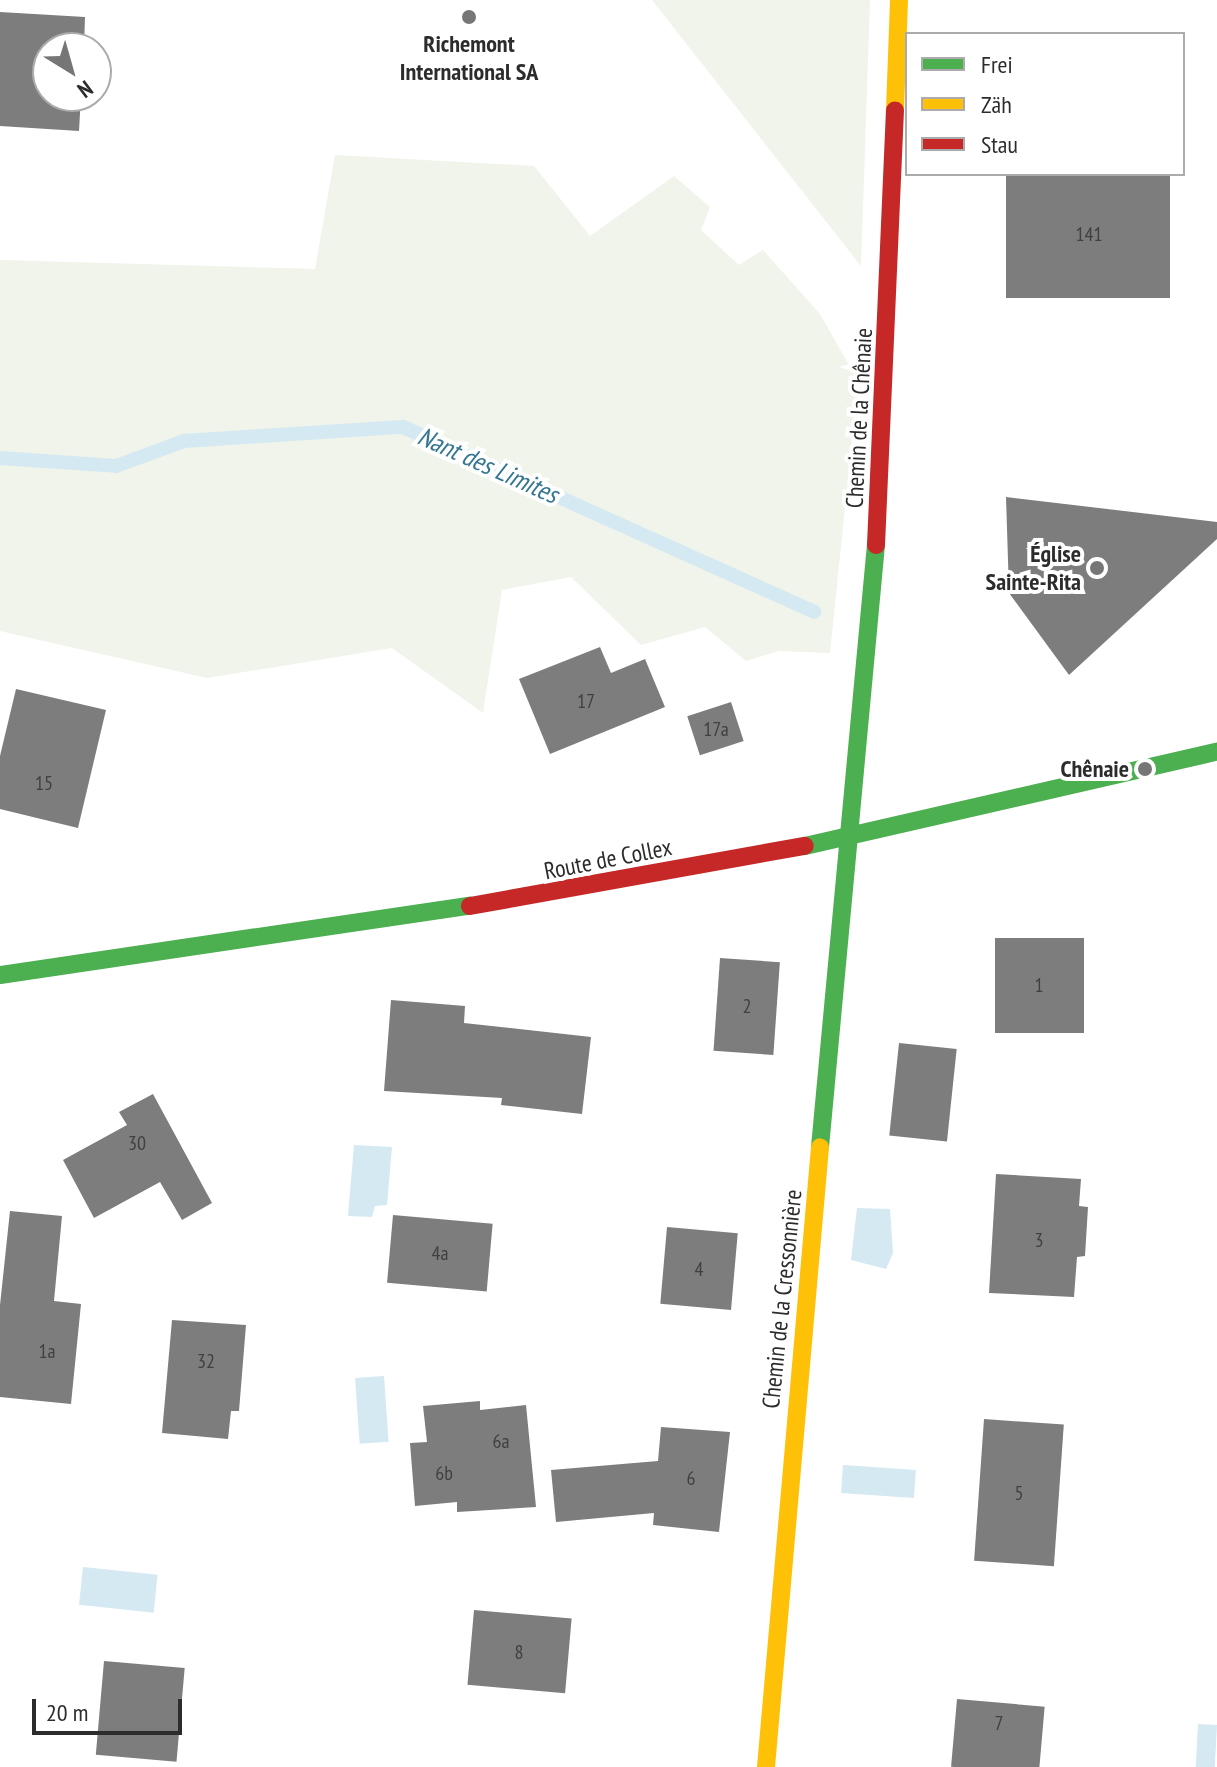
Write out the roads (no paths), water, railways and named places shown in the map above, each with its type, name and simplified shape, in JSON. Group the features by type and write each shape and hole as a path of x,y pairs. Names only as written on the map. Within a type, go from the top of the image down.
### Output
{"street":[{"name":"Chemin de la Chênaie","path":"853,837 884,422 899,0"},
{"name":"Route de Collex","path":"0,975 551,894 853,837 1217,752"},
{"name":"Chemin de la Cressonnière","path":"766,1767 799,1357 853,837"}],"water":[{"path":"354,1145 392,1147 387,1205 375,1206 372,1217 348,1216"},
{"path":"857,1208 890,1209 893,1253 886,1269 851,1260"},
{"path":"384,1376 389,1442 360,1444 355,1378"},
{"path":"843,1465 916,1470 914,1498 841,1493"},
{"path":"83,1567 158,1575 154,1613 79,1605"},
{"path":"1198,1724 1217,1725 1215,1767 1196,1767"}],"waterway":[{"name":"Nant des Limites","path":"0,458 116,466 184,441 403,427 814,612"}],"place":[{"name":"Richemont International SA","path":"469,17"},
{"name":"Église Sainte-Rita","path":"1097,568"},
{"name":"Chênaie","path":"1145,769"}]}
